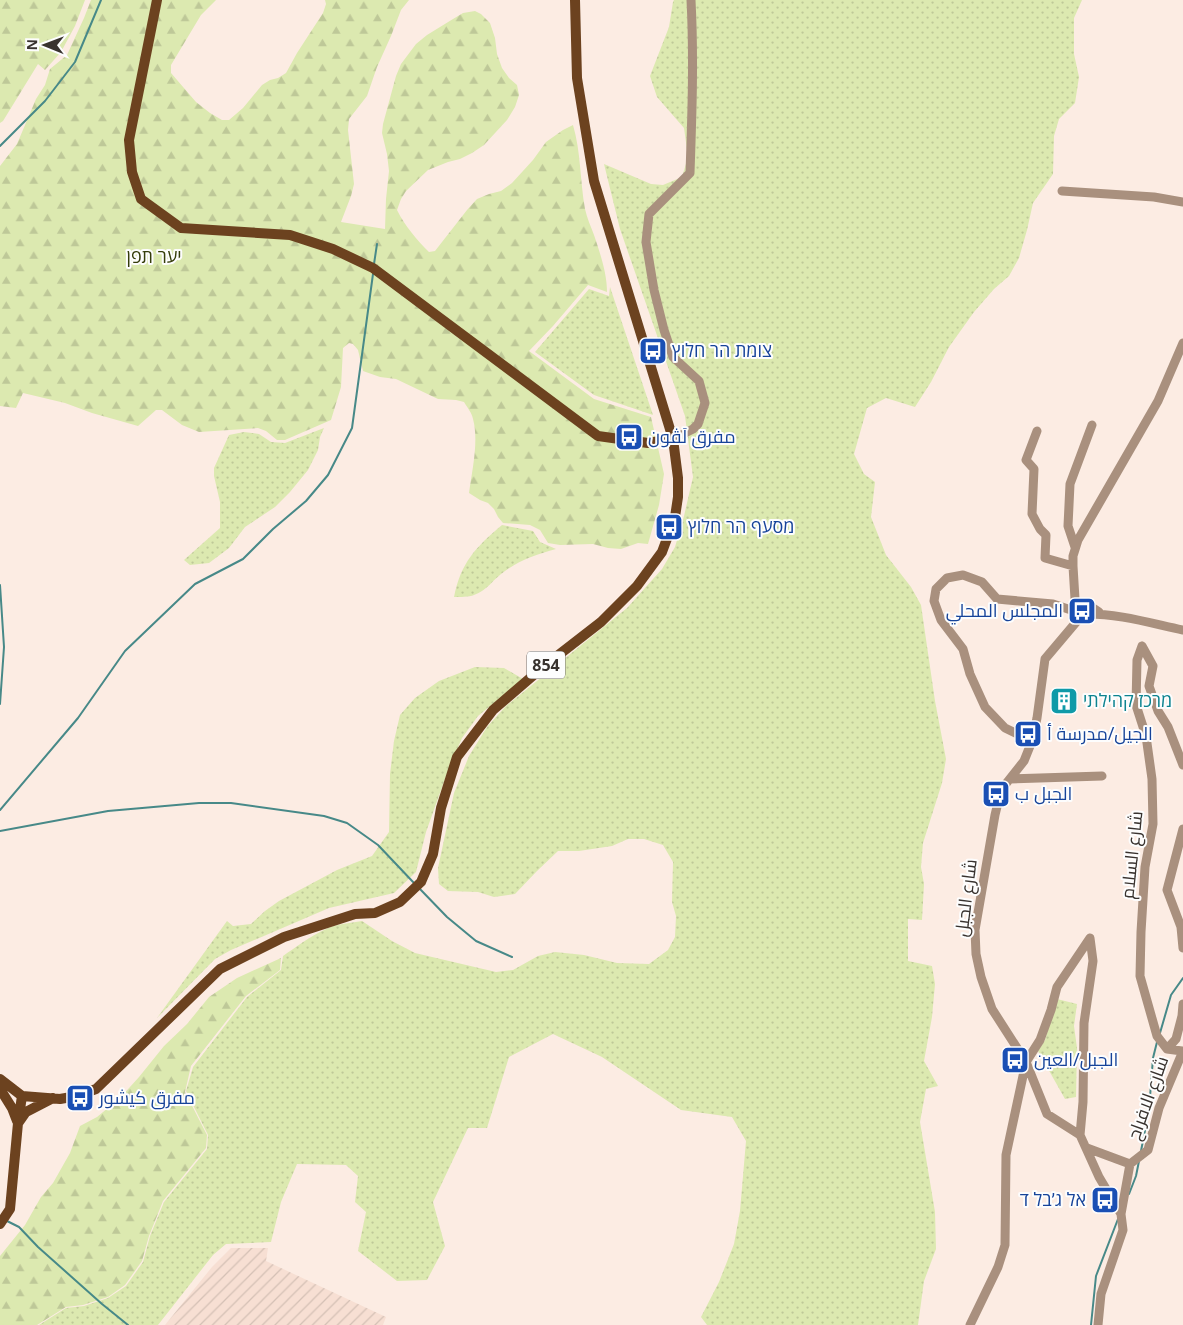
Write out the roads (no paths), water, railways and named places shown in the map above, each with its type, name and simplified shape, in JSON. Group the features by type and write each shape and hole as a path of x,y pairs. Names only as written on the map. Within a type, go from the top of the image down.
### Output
{"main road":[{"path":"157,0 129,140 132,172 141,200 181,228 290,235 333,248 373,268 598,436 648,443 673,439"},
{"name":"854","path":"22,1096 60,1099 77,1096 96,1089 220,969 284,936 355,914 374,912 400,902 420,882 434,854 441,808 456,757 493,710 543,667 601,622 637,586 662,552 675,517 678,497 678,478 673,439 594,181 577,78 575,0"},
{"path":"0,1079 22,1096 10,1209 0,1224"},
{"path":"0,1089 12,1108 18,1123"},
{"path":"18,1123 26,1112 53,1098"}],"street":[{"path":"673,439 693,429 698,424 705,403 699,381 674,357 670,348 654,290 646,242 649,214 690,173 693,92 691,0"},
{"path":"1062,191 1154,197 1183,202"},
{"path":"1101,614 1093,608 1079,605 1075,599 1073,556 1075,548 1158,402 1183,343"},
{"path":"1075,548 1068,526 1070,484 1092,425"},
{"path":"1037,431 1026,460 1034,469 1032,514 1040,529 1046,535 1045,558 1073,566"},
{"path":"1032,741 1005,728 985,707 970,674 963,650 941,620 934,601 936,589 946,578 963,576 982,582 997,599 1053,604 1083,614 1131,618 1183,630"},
{"name":"شارع الجبل","path":"1083,614 1045,659 1038,718 1032,741 1024,761 1000,790 975,930 976,954 981,978 992,1009 1026,1062 1047,1114 1080,1135 1099,1177 1121,1214"},
{"name":"شارع السلام","path":"1167,1050 1156,1036 1140,976 1145,867 1153,824 1152,779 1146,736 1136,705 1137,660 1142,646 1153,666 1149,686 1158,711 1168,727 1183,765"},
{"path":"1010,779 1102,776"},
{"path":"1183,829 1167,890 1180,927 1183,948"},
{"path":"970,1325 998,1268 1005,1245 1006,1155 1026,1062 1040,1040 1057,988 1090,938 1094,961 1084,1023 1083,1102 1080,1135"},
{"path":"1167,1050 1176,1040 1183,1004"},
{"path":"1167,1050 1183,1051"},
{"name":"شارع الافراح","path":"1087,1148 1130,1164 1148,1150 1159,1108 1183,1051"},
{"path":"1098,1325 1101,1294 1123,1230 1121,1214 1130,1164"}],"waterway":[{"path":"0,146 45,101 75,62 101,0"},
{"path":"374,264 377,244"},
{"path":"0,810 78,718 125,651 195,584 243,559 273,529 306,501 328,475 352,428 373,274"},
{"path":"0,585 4,647 0,704"},
{"path":"0,831 108,811 199,803 231,803 324,816 347,823 378,845 414,883"},
{"path":"419,888 447,917 476,941 512,957"},
{"path":"1160,1033 1171,995 1183,978"},
{"path":"1141,1151 1149,1110 1153,1058 1157,1042"},
{"path":"1129,1194 1139,1161"},
{"path":"1091,1325 1096,1276 1118,1219"},
{"path":"7,1221 19,1227 38,1247 128,1325"}],"place":[{"name":"צומת הר חלוץ","path":"653,351"},
{"name":"مفرق لَڤون","path":"629,437"},
{"name":"מסעף הר חלוץ","path":"669,527"},
{"name":"المجلس المحلي","path":"1082,611"},
{"name":"מרכז קהילתי","path":"1064,701"},
{"name":"الجيل/مدرسة أ","path":"1028,734"},
{"name":"الجبل ب","path":"996,794"},
{"name":"الجبل/العين","path":"1015,1060"},
{"name":"مفرق كيشور","path":"80,1098"},
{"name":"אל ג׳בל ד","path":"1105,1200"}],"park label":[{"name":"יער תפן","path":"154,257"}]}
